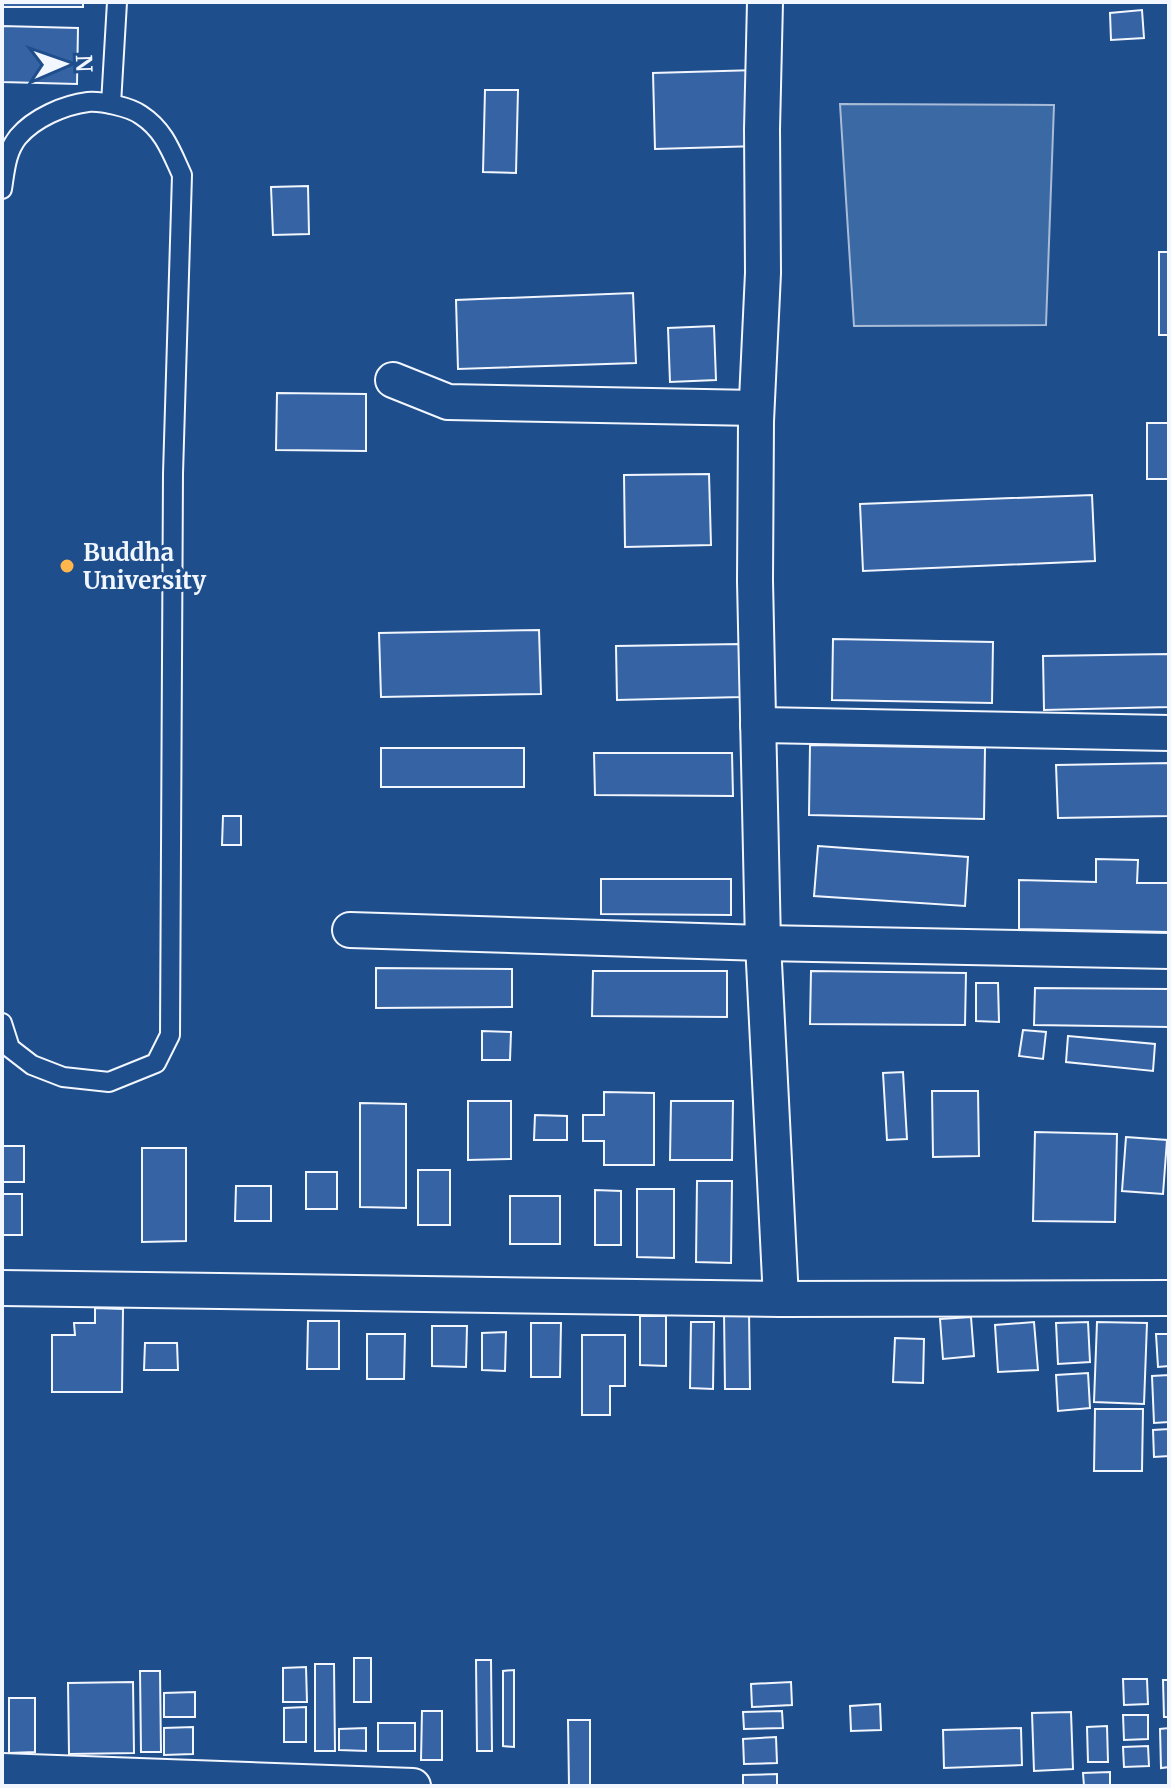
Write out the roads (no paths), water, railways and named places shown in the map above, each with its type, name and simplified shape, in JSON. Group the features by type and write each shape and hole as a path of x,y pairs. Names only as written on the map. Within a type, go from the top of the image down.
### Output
{"street":[{"path":"765,2 763,273 756,408 755,581 763,943 781,1299"},
{"path":"393,380 448,402 756,408"},
{"path":"758,725 1169,733"},
{"path":"350,930 763,943 1169,951"},
{"path":"2,1288 781,1299 1169,1298"},
{"path":"2,1771 413,1786"}],"lane":[{"path":"111,104 117,2"},
{"path":"2,189 7,157 17,139 31,125 62,109 90,102 111,104 139,113 163,133 182,175 173,474 170,1035 156,1063 109,1082 63,1077 32,1065 10,1048 2,1023"}],"water":[{"path":"840,104 1054,105 1046,325 854,326"}],"place":[{"name":"Buddha University","path":"67,566"}]}
